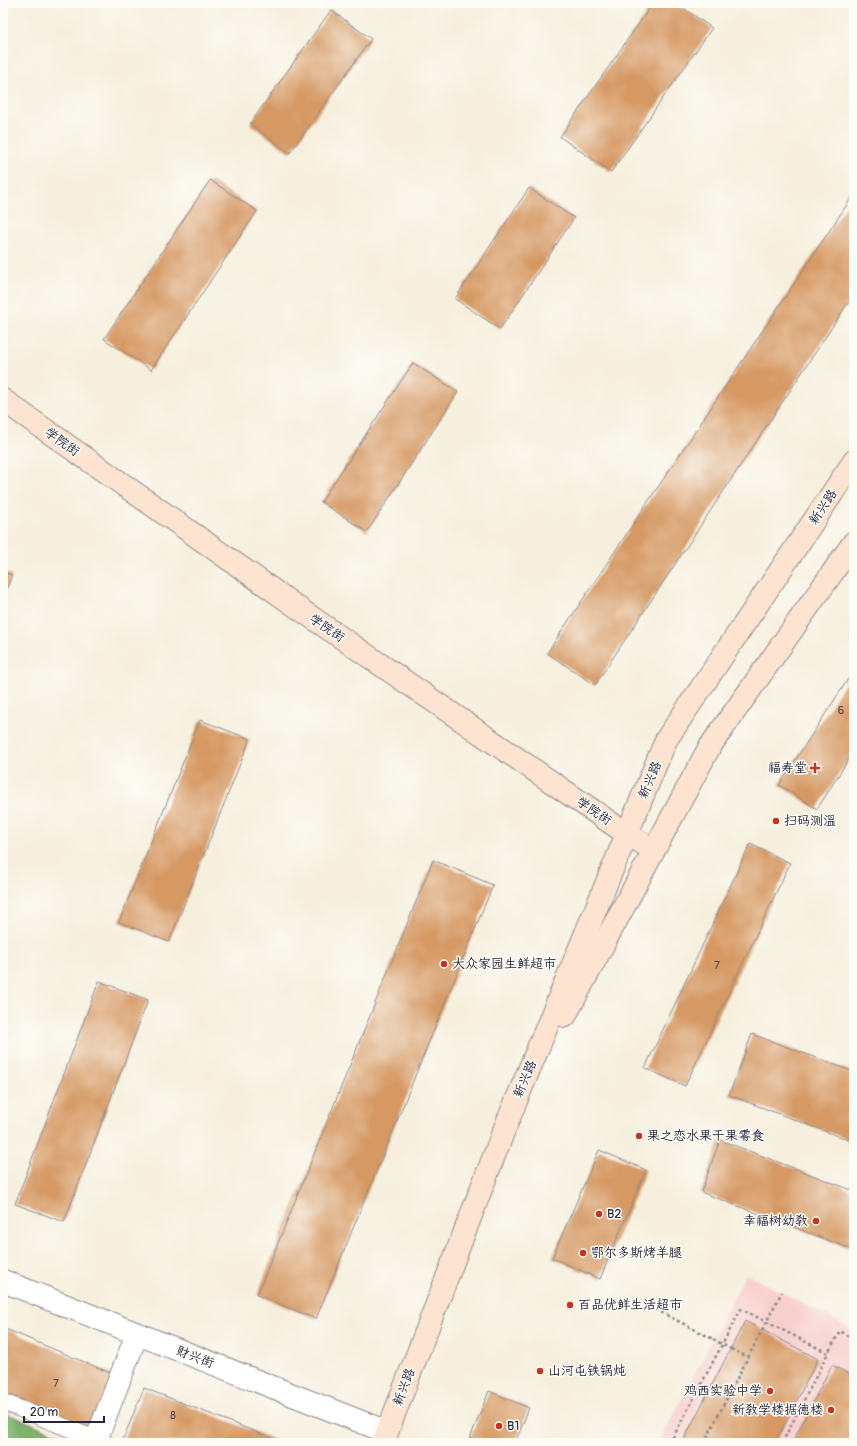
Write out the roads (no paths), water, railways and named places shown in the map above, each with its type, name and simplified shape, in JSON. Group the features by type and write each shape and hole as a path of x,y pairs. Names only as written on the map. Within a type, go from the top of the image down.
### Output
{"street":[{"name":"学院街","path":"3,400 304,612 627,834 654,850"},
{"name":"新兴路","path":"385,1437 504,1130 666,740 854,461"},
{"name":"新兴路","path":"504,1130 709,748 854,542"},
{"name":"财兴街","path":"3,1281 137,1334 385,1437"},
{"path":"98,1442 137,1334"}],"lane":[{"path":"3,1402 98,1442"}],"place":[{"name":"福寿堂","path":"815,768"},
{"name":"扫码测温","path":"776,821"},
{"name":"大众家园生鲜超市","path":"444,964"},
{"name":"果之恋水果干果零食","path":"639,1136"},
{"name":"B2","path":"599,1214"},
{"name":"幸福树幼教","path":"816,1221"},
{"name":"鄂尔多斯烤羊腿","path":"583,1253"},
{"name":"百品优鲜生活超市","path":"570,1305"},
{"name":"山河屯铁锅炖","path":"540,1371"},
{"name":"鸡西实验中学","path":"770,1391"},
{"name":"新教学楼据德楼","path":"831,1410"},
{"name":"B1","path":"499,1426"}]}
